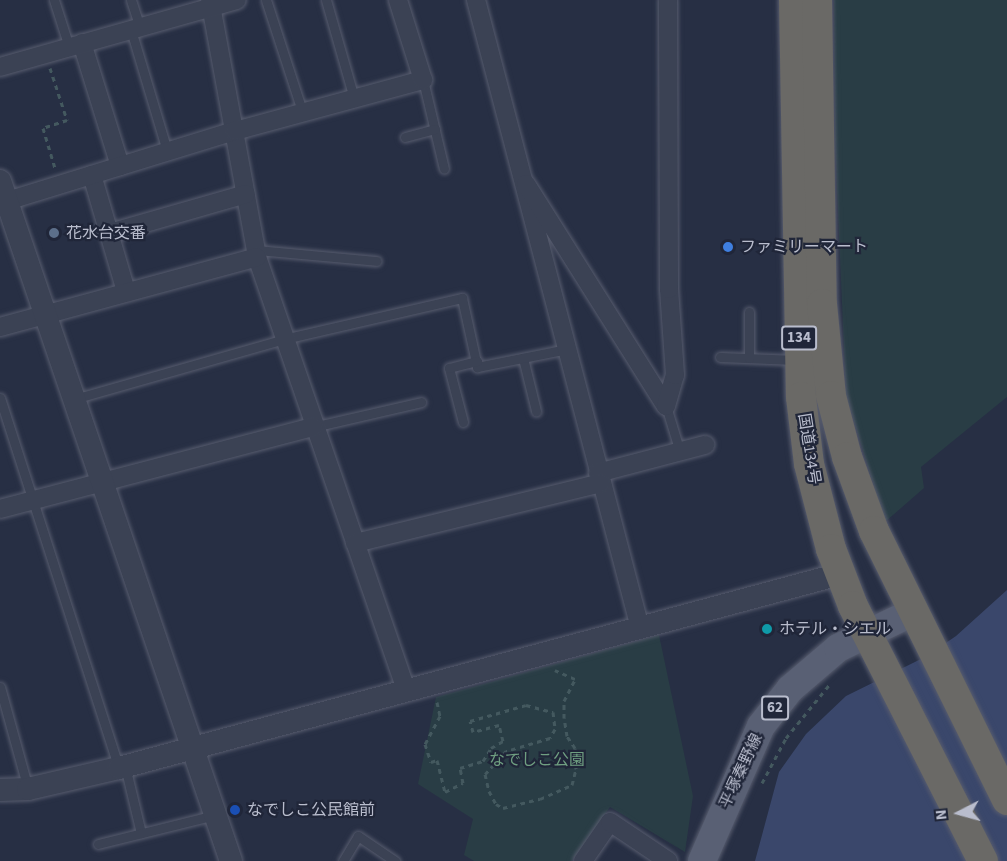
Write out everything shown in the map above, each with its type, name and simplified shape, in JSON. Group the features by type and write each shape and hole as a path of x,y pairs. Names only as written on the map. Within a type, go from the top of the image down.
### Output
{"highway":[{"name":"国道134号","path":"794,0 800,360 809,464 840,574 867,634 983,861"},
{"name":"国道134号","path":"818,0 822,304 831,396 860,495 918,623 1007,800"}],"main road":[{"name":"平塚秦野線","path":"702,861 761,726 790,689 814,666 867,634 918,623"}],"street":[{"path":"0,67 136,29 211,4 237,0"},
{"path":"231,861 3,191 92,175 235,131 423,80 398,0"},
{"path":"476,0 640,628"},
{"path":"666,406 675,375 669,289 668,0"},
{"path":"211,4 257,253 313,427 356,543 406,690"},
{"path":"76,45 120,166"},
{"path":"92,175 126,291"},
{"path":"525,184 666,406"},
{"path":"110,233 246,194"},
{"path":"0,327 257,253"},
{"path":"0,509 313,427"},
{"path":"356,543 599,478 705,445"},
{"path":"0,790 28,789 122,767 193,746 840,574"},
{"path":"583,861 610,822 668,861"}],"lane":[{"path":"54,0 76,45"},
{"path":"130,0 167,151"},
{"path":"266,0 303,114"},
{"path":"326,0 354,98"},
{"path":"423,80 444,170"},
{"path":"405,137 435,129"},
{"path":"257,253 376,261"},
{"path":"74,399 284,339 462,298 477,367 567,349"},
{"path":"749,312 749,358"},
{"path":"720,357 800,360"},
{"path":"523,358 536,411"},
{"path":"463,422 450,368 477,361"},
{"path":"0,398 122,767 141,833"},
{"path":"313,427 422,402"},
{"path":"666,406 681,452"},
{"path":"0,687 28,789"},
{"path":"98,844 216,814"},
{"path":"343,861 358,836 395,861"}],"path":[{"path":"48,60 67,120 43,128 56,170"},
{"path":"436,697 440,716 425,744 431,762 437,760 445,792 464,783 460,768 483,761 491,748 503,741 499,725 474,732 470,721 526,705 553,711 555,729 550,738 506,751 485,774 489,791 496,804 503,808 540,799 572,785 576,769 575,748 567,736 564,718 564,701 575,679 553,669 548,662"},
{"path":"759,789 786,738 832,681"}],"green space":[{"path":"834,0 1007,0 1007,397 921,467 924,488 885,522 846,396 835,141"},
{"name":"なでしこ公園","path":"659,635 693,796 685,852 610,807 572,861 474,861 464,855 473,819 418,784 436,697"}],"water":[{"path":"1007,590 1007,861 755,861 779,772 806,734 846,696 925,657 956,636"}],"place":[{"name":"花水台交番","path":"54,233"},
{"name":"ファミリーマート","path":"728,247"},
{"name":"ホテル・シエル","path":"767,629"},
{"name":"なでしこ公民館前","path":"235,810"}]}
